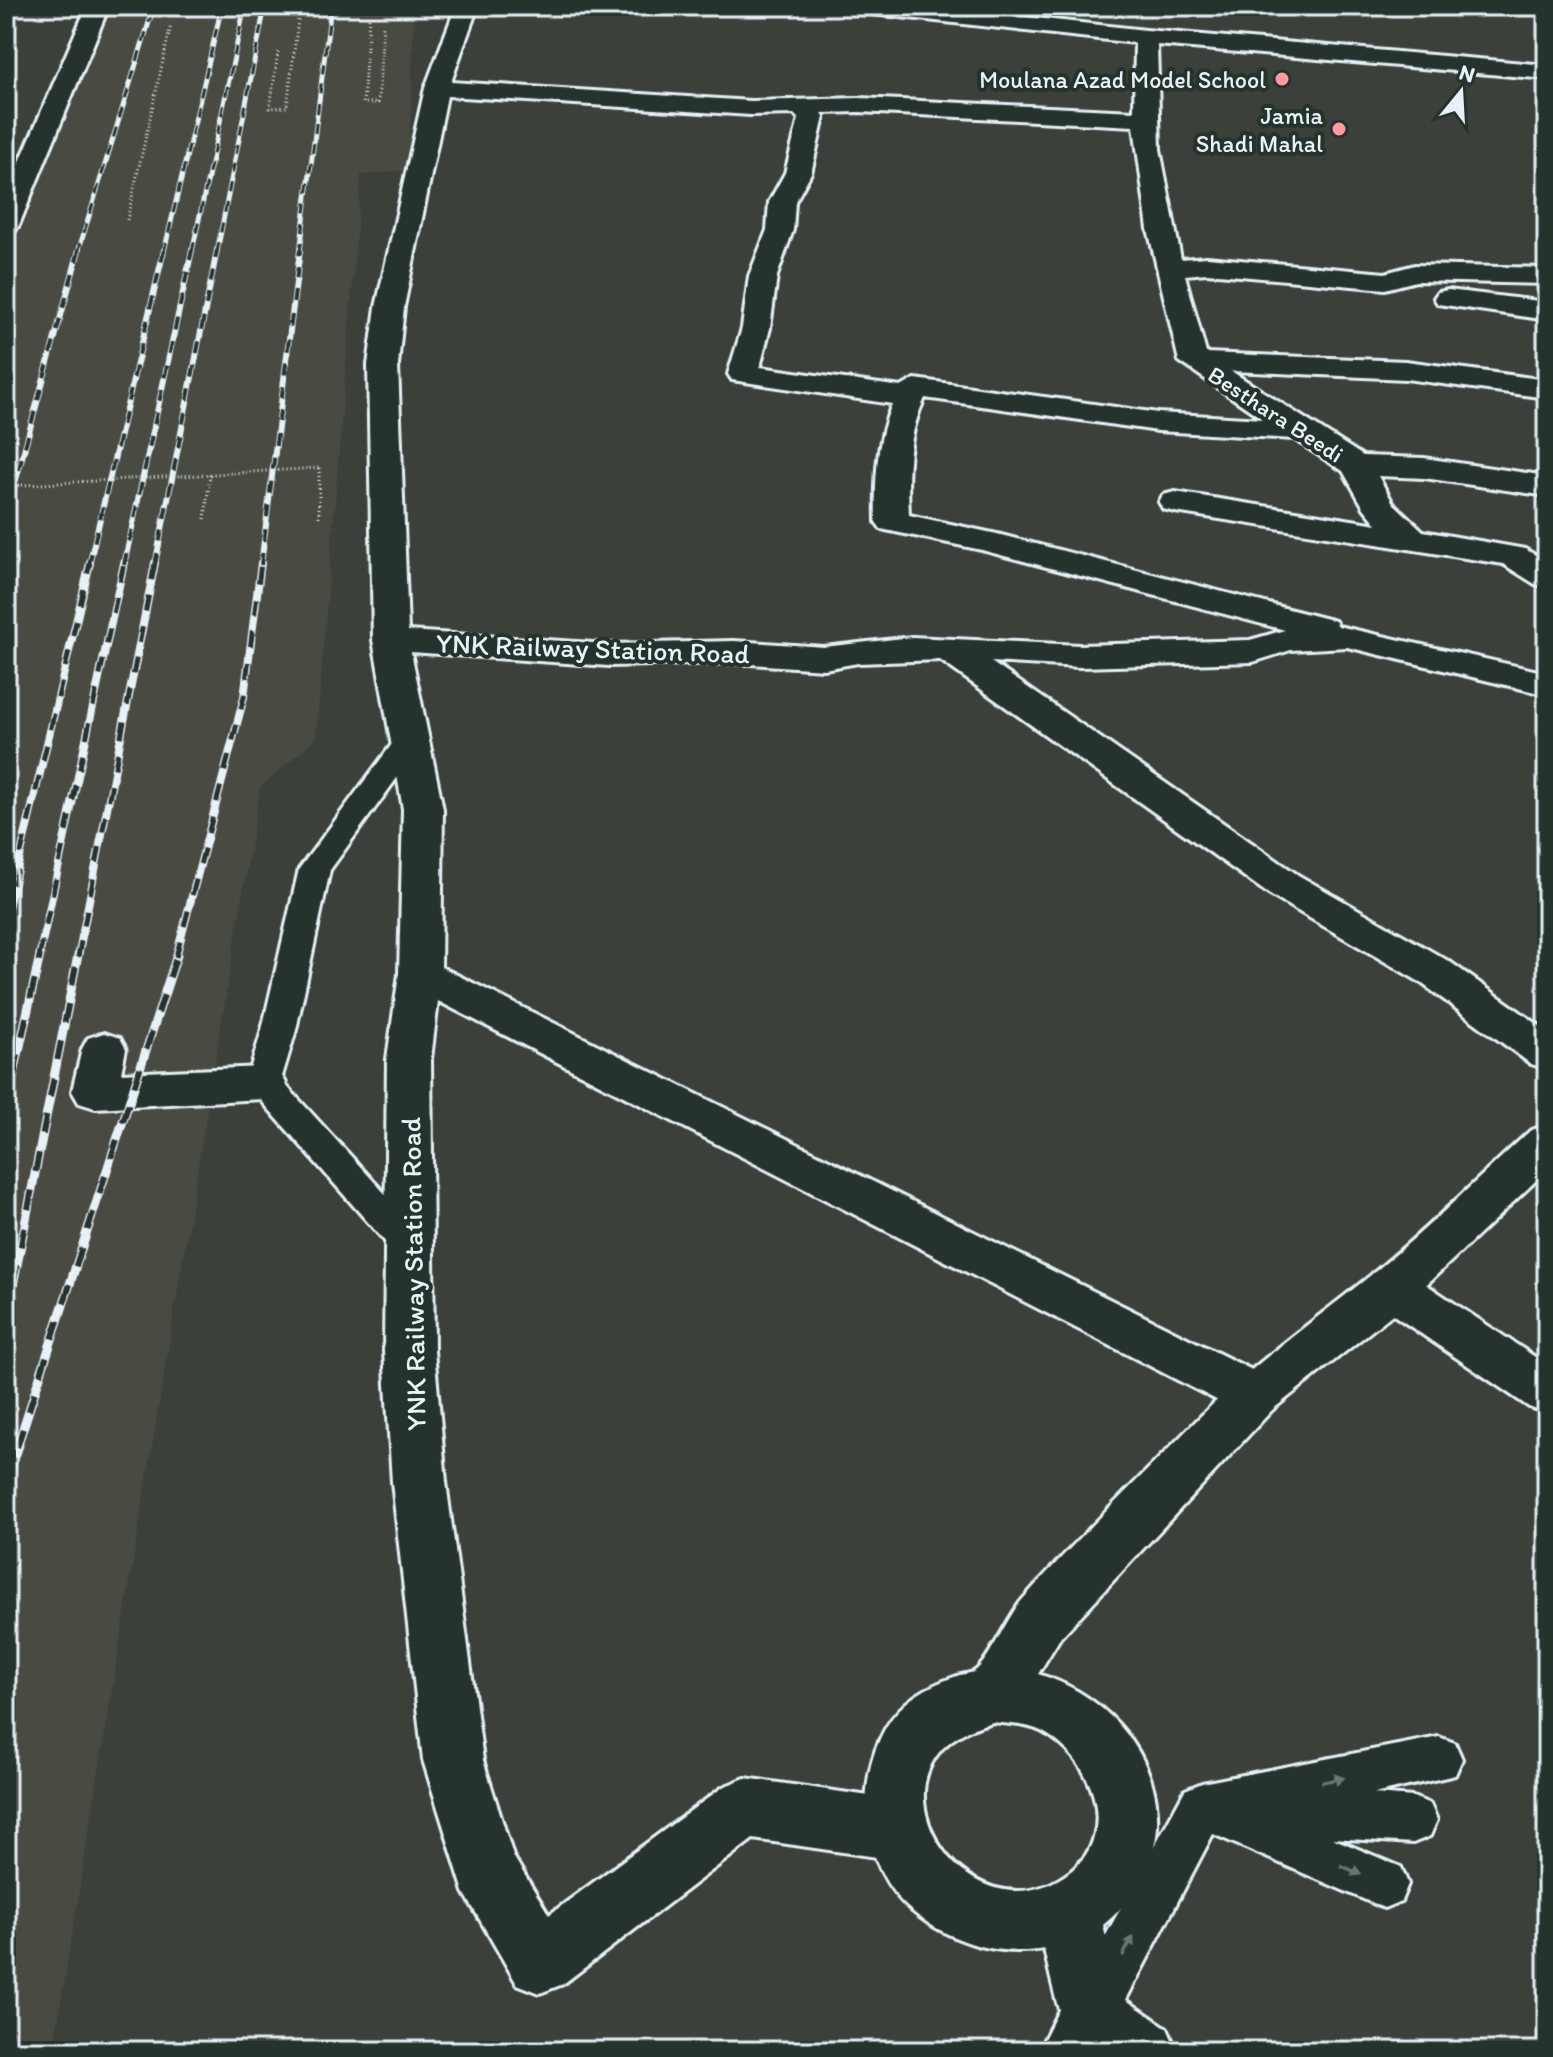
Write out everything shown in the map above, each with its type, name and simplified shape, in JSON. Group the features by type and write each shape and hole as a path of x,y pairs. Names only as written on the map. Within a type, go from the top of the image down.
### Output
{"street":[{"path":"6,225 98,6"},
{"path":"391,640 383,365 390,307 437,88 467,6"},
{"path":"863,6 1146,37 1547,72"},
{"name":"Besthara Beedi","path":"1146,37 1148,146 1162,233 1194,361 1356,465 1380,508 1412,539"},
{"path":"437,88 803,109 822,105 859,105 1148,119"},
{"path":"803,109 812,117 798,173 782,202 780,230 763,276 756,328 743,374 910,397"},
{"path":"1172,268 1207,265 1385,281 1415,273 1547,276"},
{"path":"1385,281 1404,292 1547,311"},
{"path":"1194,361 1406,370 1547,389"},
{"path":"1302,430 1158,422 915,388 899,422 889,468 893,522 985,541 1347,636"},
{"path":"1356,465 1424,468 1547,486"},
{"path":"1175,502 1513,556 1547,577"},
{"name":"YNK Railway Station Road","path":"897,1830 745,1808 540,1961 486,1870 453,1760 419,1482 409,1351 409,1059 420,974 423,809 391,640 609,655 734,652 824,658 858,652 946,648 1080,656 1253,651 1287,640 1347,636 1547,684"},
{"path":"946,648 1284,885 1435,972 1547,1053"},
{"path":"420,974 1254,1395"},
{"path":"104,1049 95,1091 263,1083"},
{"path":"993,1695 1040,1620 1254,1395 1391,1287 1547,1142"},
{"path":"1391,1287 1547,1392"},
{"path":"993,1695 1032,1699 1069,1715 1099,1743 1120,1777 1126,1816 1121,1854 1099,1888 1068,1911 1042,1919 1008,1922 977,1915 943,1896 915,1868 897,1830 893,1792 902,1754 924,1724 956,1704 993,1695"},
{"path":"1068,1911 1081,2033 1144,2051"}],"lane":[{"path":"409,1244 263,1083 279,1030 315,869 411,738"},
{"path":"1202,1806 1439,1759"},
{"path":"1202,1806 1413,1820"},
{"path":"1202,1806 1384,1884"},
{"path":"1081,2033 1202,1806"}],"path":[{"path":"369,18 363,103 378,103 383,25"},
{"path":"278,52 270,108 287,107 298,20"},
{"path":"127,220 171,25"},
{"path":"6,486 319,468 319,519"},
{"path":"205,519 210,474"}],"shaded area":[{"path":"93,6 414,6 409,170 361,175 316,738 260,787 53,2051 6,2051 6,260"}],"railway":[{"path":"78,252 154,6"},
{"path":"164,252 222,6"},
{"path":"192,252 245,6"},
{"path":"217,252 265,6"},
{"path":"300,252 331,6"},
{"path":"6,516 79,250"},
{"path":"89,565 164,250"},
{"path":"124,565 192,250"},
{"path":"155,565 217,250"},
{"path":"261,565 300,250"},
{"path":"6,916 90,563"},
{"path":"39,957 124,563"},
{"path":"78,957 155,563"},
{"path":"176,957 244,697 261,563"},
{"path":"6,1110 40,955"},
{"path":"6,1321 78,955"},
{"path":"17,1447 177,955"},
{"path":"6,1480 18,1445"}],"place":[{"name":"Moulana Azad Model School","path":"1282,79"},
{"name":"Jamia Shadi Mahal","path":"1339,129"}]}
